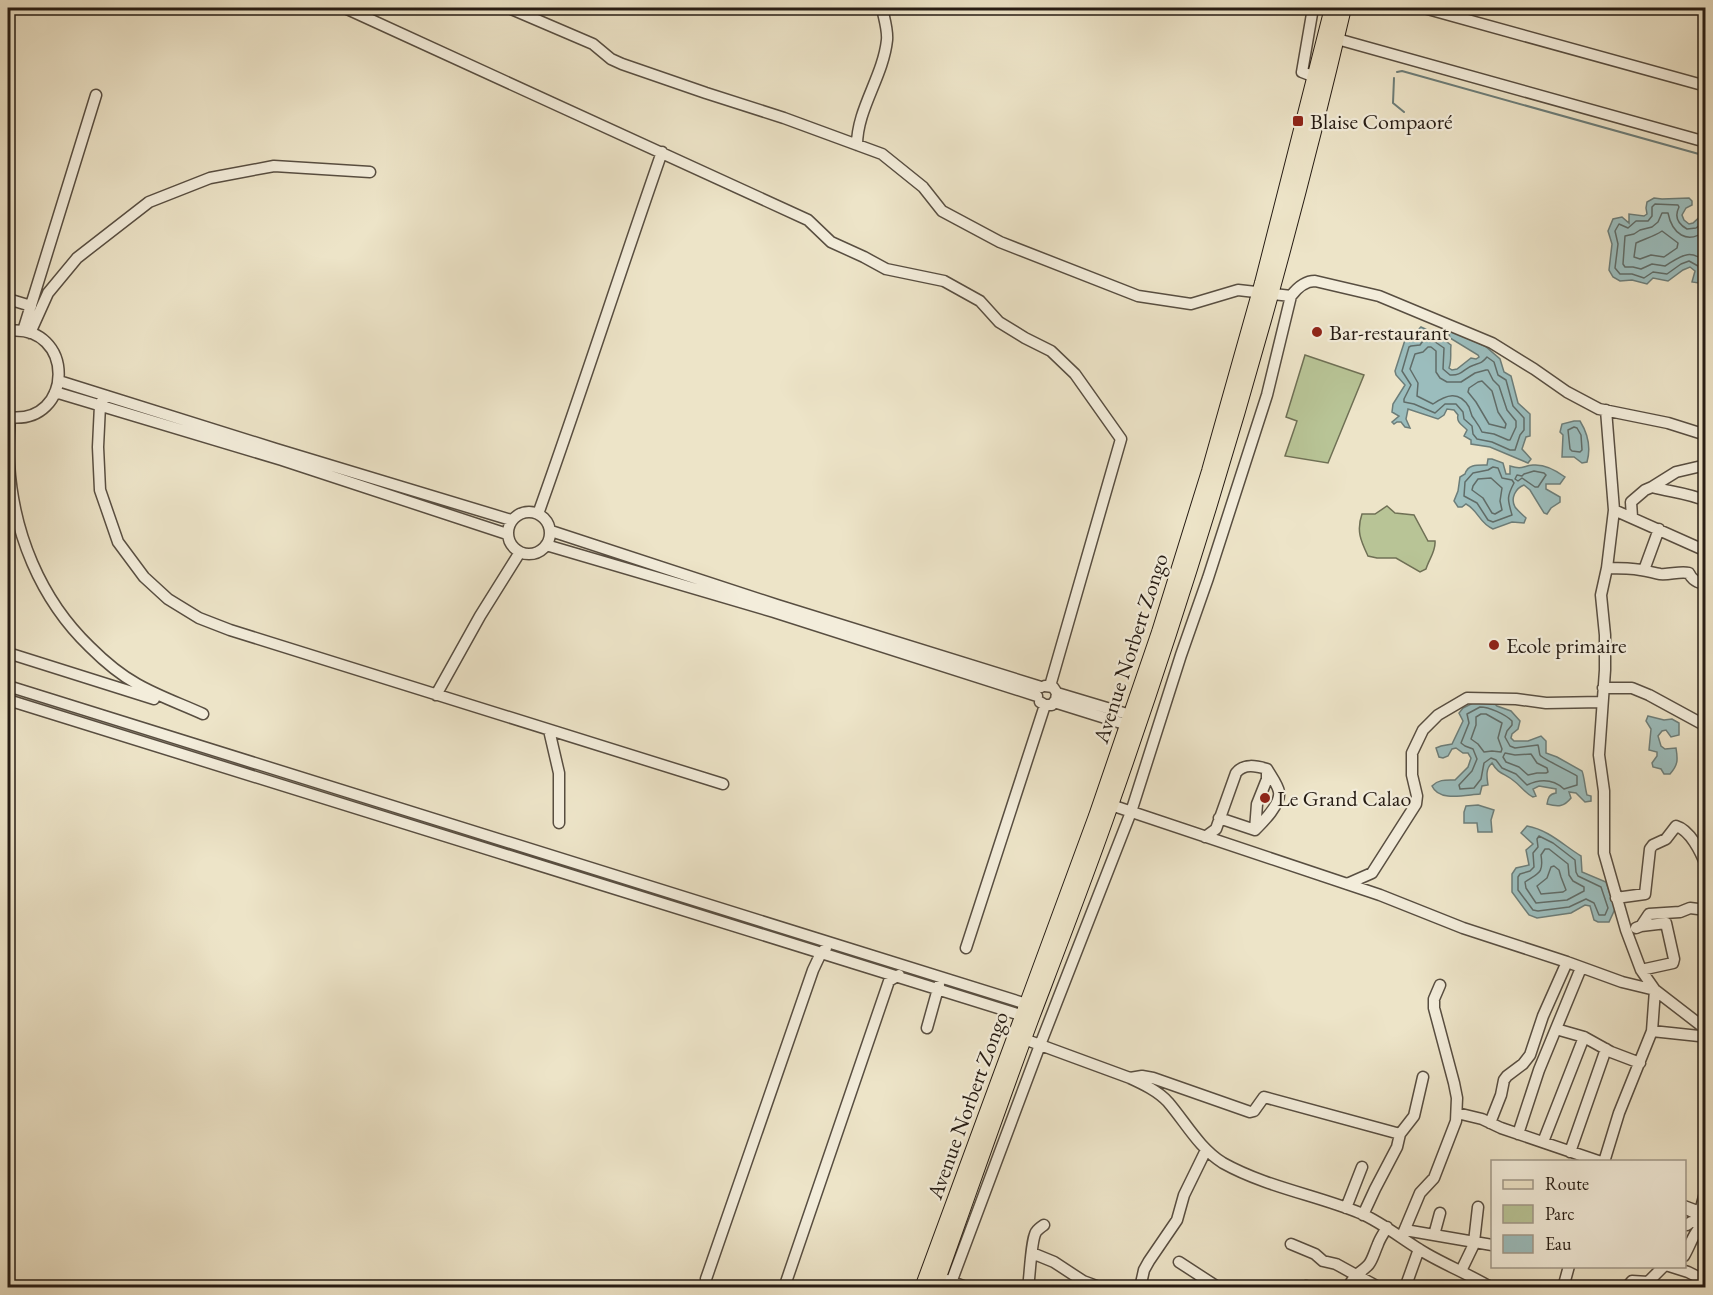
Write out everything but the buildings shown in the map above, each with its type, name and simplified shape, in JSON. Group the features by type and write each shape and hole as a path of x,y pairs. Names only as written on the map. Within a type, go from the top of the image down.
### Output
{"main road":[{"name":"Avenue Norbert Zongo","path":"944,1284 1024,1039 1029,1011 1096,816 1168,636 1219,474 1331,38 1332,8"},
{"name":"Avenue Norbert Zongo","path":"1266,293 1315,77 1344,8"},
{"name":"Avenue Norbert Zongo","path":"922,1287 1111,806 1134,721"}],"street":[{"path":"345,8 808,220 831,242 886,269 944,281 980,300 999,322 1051,351 1075,374 1121,439 1047,695 966,948"},
{"path":"509,8 593,44 611,59 622,64 784,118 882,154 922,187 942,211 1000,242 1138,296 1191,304 1238,290 1291,296"},
{"path":"857,145 857,131 882,63 888,38 882,8"},
{"path":"1313,8 1302,72 1315,77"},
{"path":"1424,8 1446,10 1706,86"},
{"path":"1331,38 1706,142"},
{"path":"27,332 31,306 96,95"},
{"path":"538,514 662,152"},
{"path":"27,332 48,293 77,258 148,202 210,178 274,166 370,172"},
{"path":"969,1287 944,1284 1131,812 1267,395 1291,296 1304,283 1315,280 1379,296 1492,343 1567,393 1599,409 1668,423 1706,435"},
{"path":"8,299 31,306"},
{"path":"8,331 27,332 43,340 52,351 58,364 57,386 48,404 24,417 9,417 9,462 14,504 25,546 41,581 73,630 109,665 135,683 203,714 8,653"},
{"path":"57,386 283,456 512,520"},
{"path":"103,400 98,447 100,490 118,542 144,577 168,599 199,618 230,630 723,784"},
{"path":"1606,410 1614,510 1607,568 1601,595 1605,635 1599,755 1604,791 1604,853 1626,930 1641,970 1654,990 1705,1030 1699,1036 1652,1031"},
{"path":"283,456 507,534"},
{"path":"1632,517 1631,502 1646,490 1676,472 1706,465"},
{"path":"1652,487 1706,501"},
{"path":"1614,510 1706,551"},
{"path":"531,511 538,514 549,524 550,539 546,545 534,554 520,552 513,548 507,534 512,520 524,512 531,511"},
{"path":"1644,570 1659,529"},
{"path":"550,531 776,609 1134,721"},
{"path":"546,545 776,609"},
{"path":"436,695 480,616 520,552"},
{"path":"1607,568 1644,570 1672,575 1686,572 1689,573 1690,578 1706,584"},
{"path":"8,686 914,969 1029,1011"},
{"path":"1603,688 1632,688 1706,726"},
{"path":"1347,884 1372,873 1416,804 1412,753 1423,730 1438,715 1467,698 1516,699 1546,703 1602,702"},
{"path":"8,700 938,990 1029,1011"},
{"path":"549,730 559,773 560,823"},
{"path":"1205,837 1216,829 1236,773 1239,768 1245,766 1267,770 1280,793 1269,815 1255,830"},
{"path":"1255,830 1257,804 1267,779 1267,770"},
{"path":"1111,806 1380,895 1463,928 1622,982 1654,990"},
{"path":"1219,818 1255,830"},
{"path":"1616,898 1645,894 1650,849 1653,845 1666,839 1676,826 1686,831 1701,852 1706,866"},
{"path":"1641,926 1649,914 1680,912 1690,908 1706,910"},
{"path":"1626,930 1666,922 1673,963 1641,970"},
{"path":"706,1279 813,970 821,953 830,943"},
{"path":"1490,1123 1504,1080 1530,1055 1543,1016 1567,962"},
{"path":"1518,1134 1530,1095 1581,968"},
{"path":"783,1287 889,981 895,976 914,969"},
{"path":"927,1028 941,978"},
{"path":"1404,1233 1420,1193 1433,1179 1438,1169 1454,1129 1457,1113 1454,1083 1434,1008 1434,999 1440,985"},
{"path":"1602,1160 1652,1031 1654,990"},
{"path":"1556,1029 1584,1037 1640,1063"},
{"path":"1543,1142 1584,1037"},
{"path":"1024,1039 1130,1078 1157,1093 1206,1150 1238,1170 1272,1184 1346,1208 1404,1233 1434,1235 1491,1245"},
{"path":"1570,1152 1606,1049"},
{"path":"1130,1078 1142,1076 1153,1078 1250,1112 1264,1097 1400,1134"},
{"path":"1364,1215 1374,1189 1397,1147 1400,1134 1414,1116 1423,1077"},
{"path":"1457,1113 1477,1117 1518,1134 1598,1160"},
{"path":"1140,1287 1149,1261 1178,1220 1184,1195 1206,1150"},
{"path":"1346,1208 1362,1167"},
{"path":"1686,1208 1700,1212 1706,1190"},
{"path":"1461,1271 1474,1242 1479,1207"},
{"path":"1686,1208 1697,1214 1694,1222 1686,1225"},
{"path":"1434,1235 1440,1213"},
{"path":"1686,1252 1695,1233 1706,1222"},
{"path":"1028,1287 1036,1232 1044,1225"},
{"path":"1347,1287 1373,1259 1378,1243 1387,1227"},
{"path":"1404,1233 1419,1249 1492,1287"},
{"path":"1291,1244 1380,1287"},
{"path":"1405,1287 1419,1249"},
{"path":"1032,1253 1049,1260 1082,1284 1102,1287"},
{"path":"1179,1262 1219,1287"},
{"path":"1563,1287 1568,1268"},
{"path":"1626,1287 1632,1281 1648,1282 1662,1268"},
{"path":"1676,1268 1706,1281"},
{"path":"1304,1287 1312,1287"}],"green space":[{"path":"1305,355 1364,375 1328,463 1285,456 1297,421 1286,417"},
{"path":"1387,506 1395,513 1414,515 1428,541 1435,541 1426,569 1420,572 1396,558 1368,556 1359,531 1362,514 1375,514"}],"water":[{"path":"1654,198 1689,198 1692,205 1686,208 1682,215 1689,224 1703,214 1705,215 1705,284 1692,282 1695,271 1690,267 1668,281 1653,278 1647,284 1632,280 1620,281 1613,277 1609,270 1612,244 1608,231 1613,219 1622,217 1629,223 1629,214 1644,216 1647,214 1647,202"},
{"path":"1421,327 1451,345 1449,368 1452,370 1457,369 1471,358 1479,357 1450,338 1451,331 1485,346 1500,359 1504,372 1511,376 1518,403 1530,414 1530,436 1526,437 1522,449 1531,459 1528,463 1490,447 1471,444 1471,440 1464,436 1467,430 1459,422 1454,410 1447,409 1438,419 1408,409 1406,419 1410,428 1405,427 1401,422 1394,424 1392,422 1399,416 1392,412 1393,404 1405,385 1395,371 1405,340 1417,340 1420,334 1418,330"},
{"path":"1580,421 1587,436 1589,452 1587,462 1582,463 1574,457 1562,457 1563,435 1560,432 1562,424"},
{"path":"1488,459 1503,463 1506,474 1510,474 1510,466 1520,468 1533,465 1558,472 1565,477 1560,484 1546,484 1546,489 1560,497 1560,502 1547,514 1544,513 1530,490 1524,485 1521,486 1516,491 1513,500 1515,507 1526,518 1524,523 1512,522 1493,529 1466,504 1458,507 1454,501 1460,477 1471,467 1487,465"},
{"path":"1479,700 1492,701 1497,706 1511,711 1520,721 1518,729 1512,734 1511,738 1514,741 1528,741 1541,736 1546,741 1546,753 1582,771 1587,795 1591,796 1591,801 1585,802 1576,793 1569,792 1571,798 1563,805 1547,804 1549,797 1556,793 1556,789 1539,786 1533,789 1536,796 1533,797 1511,778 1500,772 1492,763 1487,771 1488,785 1482,786 1480,794 1446,796 1435,791 1432,786 1437,782 1455,780 1468,767 1471,758 1468,753 1463,753 1456,748 1443,758 1439,757 1436,748 1452,744 1463,721 1459,713 1463,708"},
{"path":"1648,716 1664,720 1672,719 1679,723 1679,735 1671,737 1666,730 1658,736 1661,746 1665,749 1676,748 1677,762 1670,774 1664,774 1661,769 1653,767 1652,763 1657,752 1649,750 1651,729 1646,721"},
{"path":"1478,805 1494,810 1491,820 1492,832 1478,832 1477,823 1464,823 1466,806"},
{"path":"1527,826 1549,834 1581,856 1582,872 1606,882 1615,909 1609,922 1594,920 1590,906 1585,905 1571,913 1537,918 1529,915 1512,892 1512,874 1516,868 1529,865 1526,850 1533,844 1521,833"}],"waterway":[{"path":"1397,72 1402,71 1706,156"},
{"path":"1394,78 1393,103 1404,112"}],"place":[{"name":"Blaise Compaoré","path":"1298,121"},
{"name":"Bar-restaurant","path":"1317,332"},
{"name":"Ecole primaire","path":"1494,645"},
{"name":"Le Grand Calao","path":"1265,798"}]}
